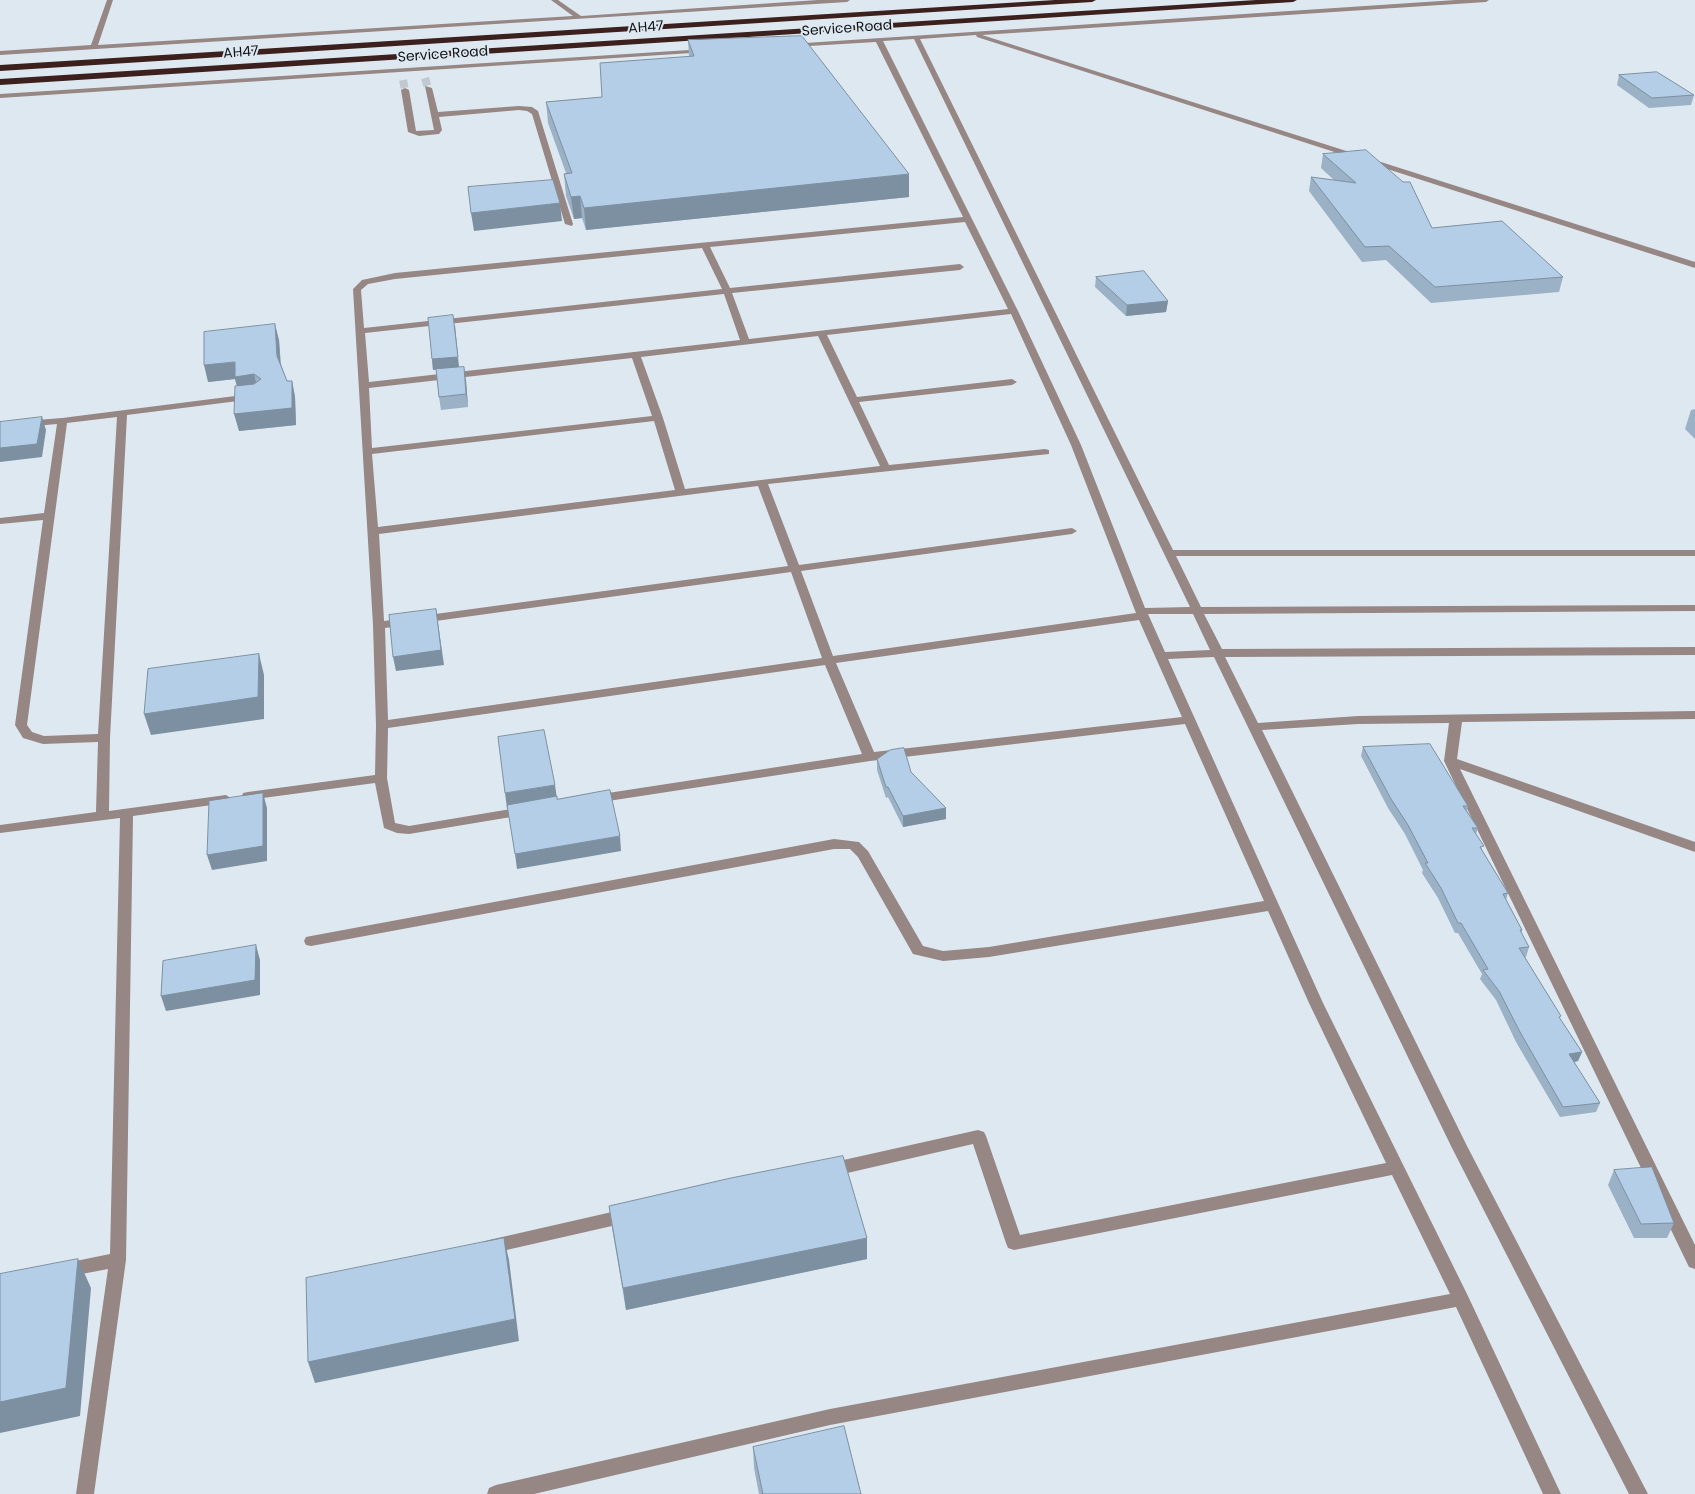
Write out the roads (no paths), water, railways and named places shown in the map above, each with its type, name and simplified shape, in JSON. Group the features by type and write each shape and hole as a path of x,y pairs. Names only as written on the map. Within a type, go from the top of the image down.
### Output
{"highway":[{"name":"AH47","path":"0,68 1092,0"},
{"name":"AH47","path":"0,82 1293,0"}],"street":[{"path":"94,48 110,0"},
{"path":"554,0 580,18"},
{"path":"0,53 847,0"},
{"name":"Service Road","path":"780,46 1486,0"},
{"path":"972,34 1695,265"},
{"path":"916,37 1460,1148 1640,1494"},
{"path":"879,40 1014,311 1076,446 1142,614 1316,1003 1395,1168 1461,1299 1552,1494"},
{"name":"Service Road","path":"0,96 710,51"},
{"path":"423,69 425,78"},
{"path":"401,71 403,80"},
{"path":"405,90 412,132 419,134 437,132 428,88"},
{"path":"434,115 519,108 535,112 569,224"},
{"path":"535,809 410,830 397,829 389,825 381,778 382,725 379,625 357,289 365,282 395,276 969,219"},
{"path":"705,245 728,291 746,343"},
{"path":"361,331 960,267"},
{"path":"364,386 1014,311"},
{"path":"822,334 886,469"},
{"path":"635,354 658,418 681,493"},
{"path":"852,400 1012,382"},
{"path":"0,426 62,421 258,396"},
{"path":"102,816 104,738 122,412"},
{"path":"367,452 658,418"},
{"path":"62,421 20,725 27,736 43,740 104,738"},
{"path":"372,531 762,482 1045,452"},
{"path":"762,482 829,660 870,757"},
{"path":"0,521 50,516"},
{"path":"379,625 1072,531"},
{"path":"1169,553 1695,552"},
{"path":"382,725 1142,614 1196,610 1695,608"},
{"path":"1161,656 1218,653 1695,651"},
{"path":"1254,727 1358,720 1695,715"},
{"path":"1456,718 1450,761 1695,1262"},
{"path":"583,801 870,757 1189,720"},
{"path":"1450,761 1695,848"},
{"path":"0,829 381,778"},
{"path":"85,1494 118,1260 127,813"},
{"path":"311,941 834,844 854,845 863,854 918,950 943,956 988,952 1272,905"},
{"path":"814,1173 978,1136 1014,1243 1395,1168"},
{"path":"477,1250 641,1213"},
{"path":"49,1273 118,1260"},
{"path":"496,1494 830,1417 1461,1299"}],"tunnel":[{"path":"425,78 428,88"},
{"path":"403,80 405,90"}]}
